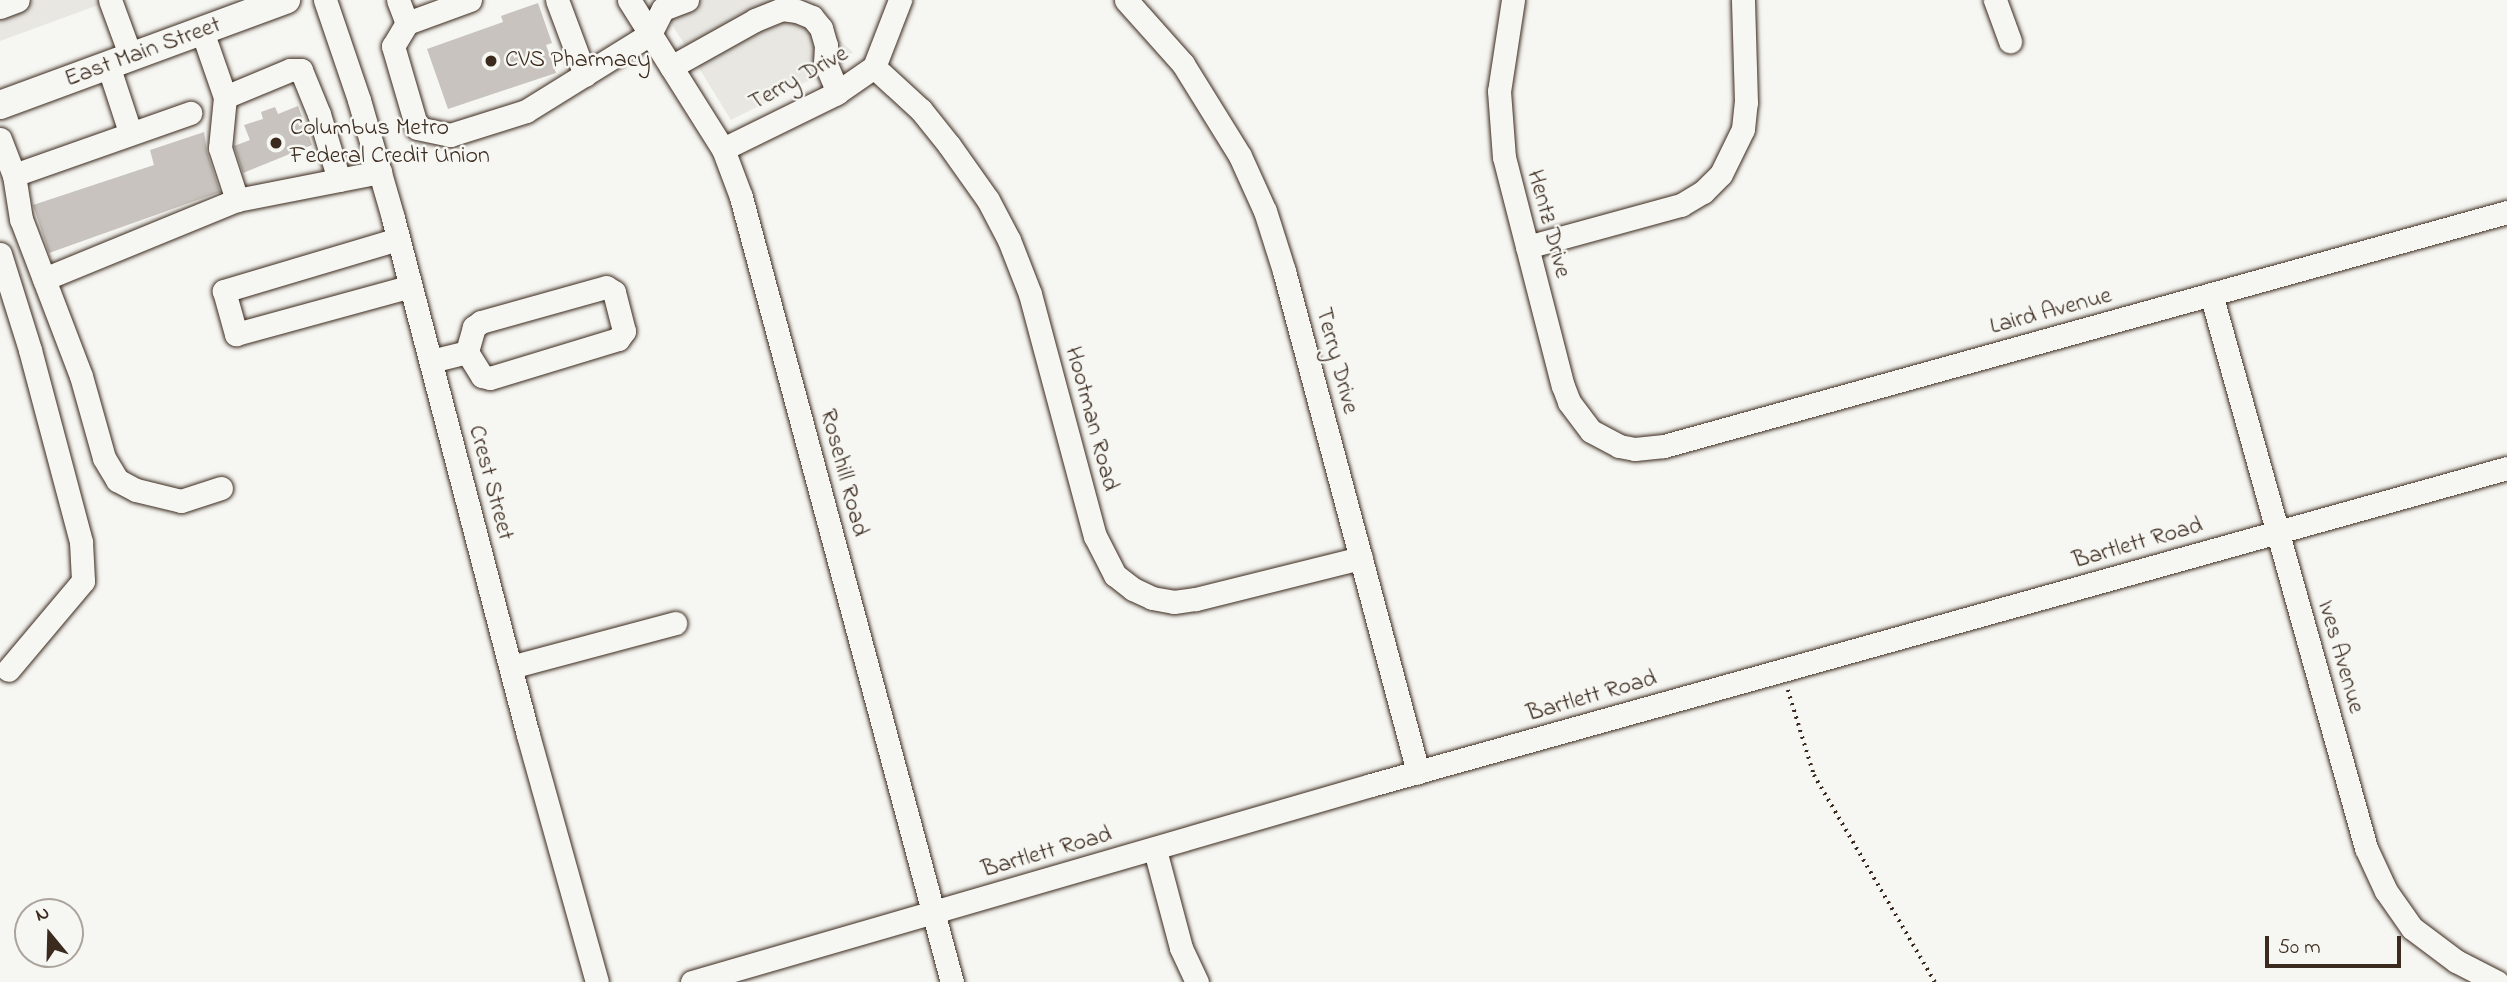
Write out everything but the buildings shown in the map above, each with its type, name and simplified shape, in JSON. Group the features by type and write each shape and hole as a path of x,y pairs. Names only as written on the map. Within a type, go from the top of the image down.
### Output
{"main road":[{"name":"East Main Street","path":"0,105 286,0"}],"street":[{"path":"0,7 18,0"},
{"path":"110,0 130,132"},
{"name":"Crest Street","path":"325,0 380,172 597,982"},
{"path":"398,0 407,23"},
{"path":"470,0 407,23 393,46 417,128 450,135 526,111 650,34 663,9 677,2"},
{"path":"557,0 585,75"},
{"name":"Rosehill Road","path":"629,0 723,149 750,226 952,982"},
{"name":"Terry Drive","path":"723,149 838,92 874,67 900,0"},
{"name":"Terry Drive","path":"1126,0 1183,64 1240,156 1265,211 1284,271 1418,772"},
{"name":"Hentz Drive","path":"1513,0 1499,91 1499,119 1504,157 1569,402 1591,431 1608,441"},
{"path":"1527,247 1681,205 1703,192 1721,174 1743,129 1746,102 1743,0"},
{"path":"1994,0 2010,41"},
{"path":"671,67 755,20 782,9 797,11 812,17 821,28 826,45 825,62 838,92"},
{"path":"202,31 225,97 220,148 237,200"},
{"name":"Hootman Road","path":"874,67 921,110 949,145 988,200 1009,240 1030,294 1095,536 1115,575 1133,589 1152,598 1174,602 1361,558"},
{"path":"225,97 290,70 301,70 319,114 339,180"},
{"path":"14,175 190,113"},
{"path":"0,139 14,175 21,219 81,376 104,458 117,480 136,490 181,501 221,488"},
{"path":"44,279 237,200 380,172"},
{"name":"Laird Avenue","path":"1608,441 1635,449 1664,446 2507,212"},
{"path":"398,239 223,290 236,334 411,286"},
{"path":"0,254 30,350 81,542 83,581 8,670"},
{"path":"606,287 614,292 624,331 618,340 490,378 482,376 467,352 474,327 481,322 606,287"},
{"name":"Ives Avenue","path":"2211,294 2366,848 2386,891 2413,928 2456,961 2497,982"},
{"path":"431,361 467,352"},
{"name":"Bartlett Road","path":"692,982 746,974 933,913 1418,772 2507,468"},
{"path":"511,667 675,623"},
{"path":"1155,850 1181,948 1197,982"}],"path":[{"path":"1787,684 1814,775 1935,982"}],"shaded area":[{"path":"0,0 112,0 0,41"},
{"path":"657,0 792,0 853,52 839,65 731,120"}],"place":[{"name":"CVS Pharmacy","path":"491,61"},
{"name":"Columbus Metro Federal Credit Union","path":"276,143"}]}
